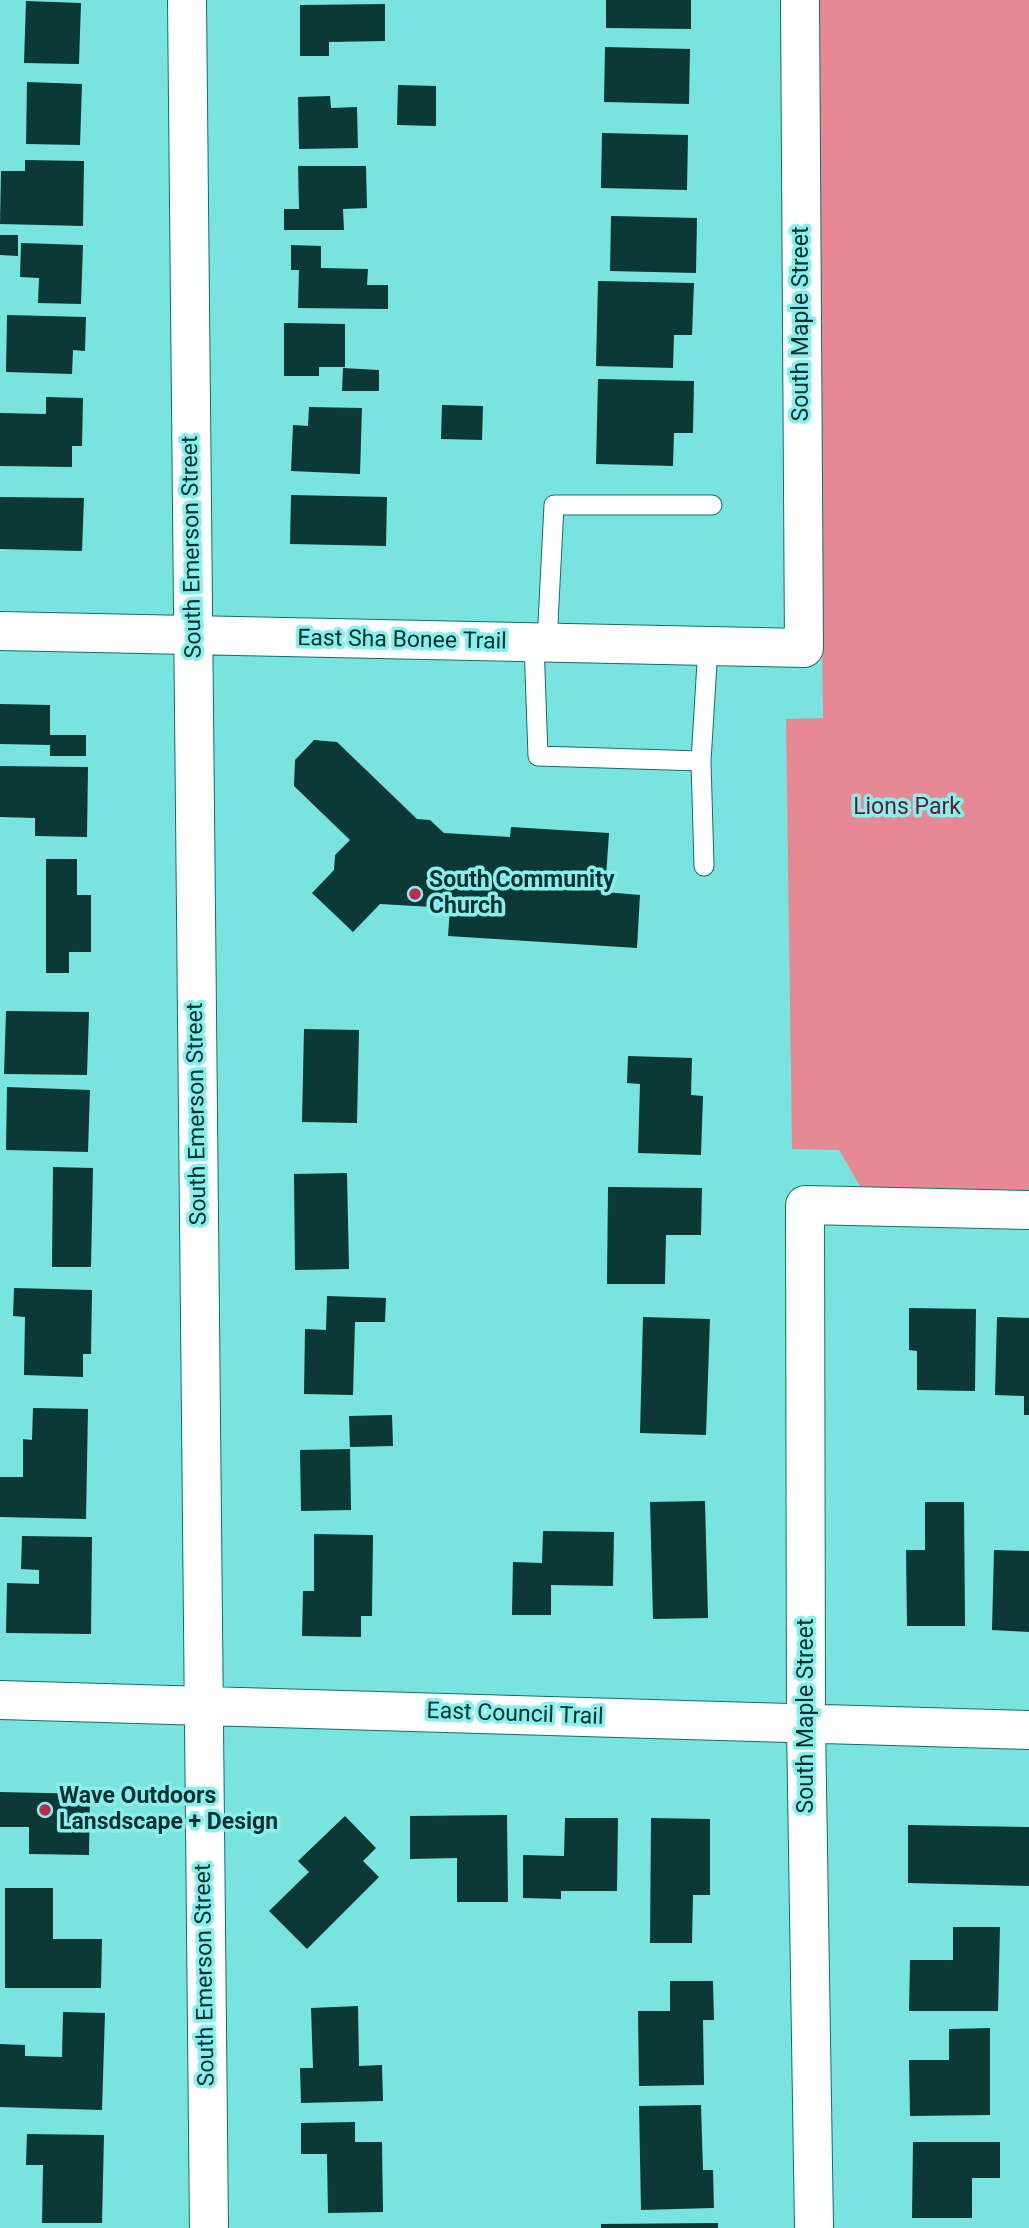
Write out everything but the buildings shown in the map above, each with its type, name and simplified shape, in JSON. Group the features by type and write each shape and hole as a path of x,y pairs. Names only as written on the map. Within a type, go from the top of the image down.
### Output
{"street":[{"name":"South Emerson Street","path":"187,0 209,2228"},
{"name":"South Maple Street","path":"800,0 804,648"},
{"name":"East Sha Bonee Trail","path":"0,631 804,648"},
{"name":"South Maple Street","path":"814,2228 806,1723 805,1205 1029,1210"},
{"name":"East Council Trail","path":"0,1700 1029,1730"}],"lane":[{"path":"701,761 538,756 541,643 554,505 712,505"},
{"path":"704,866 701,761 708,646"}],"green space":[{"name":"Lions Park","path":"815,0 1029,0 1029,1197 863,1191 839,1150 792,1149 786,719 823,718"}],"place":[{"name":"South Community Church","path":"415,894"},
{"name":"Wave Outdoors Lansdscape + Design","path":"45,1810"}]}
